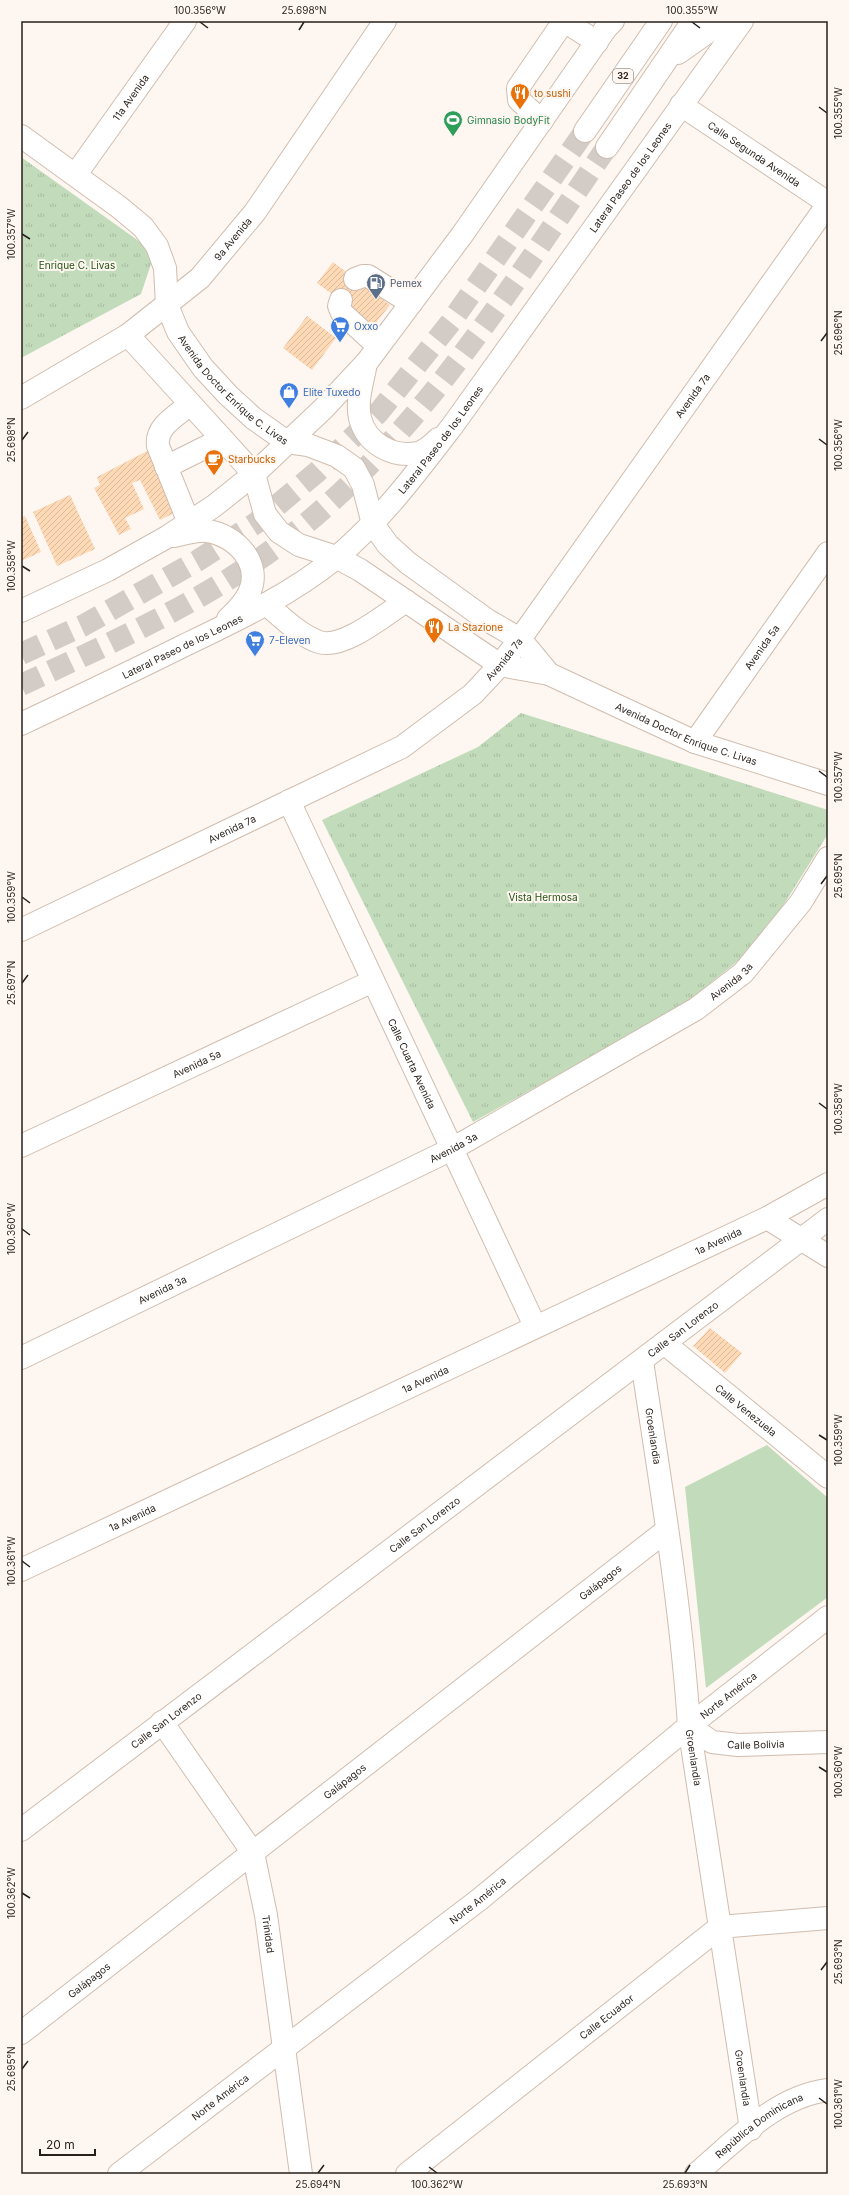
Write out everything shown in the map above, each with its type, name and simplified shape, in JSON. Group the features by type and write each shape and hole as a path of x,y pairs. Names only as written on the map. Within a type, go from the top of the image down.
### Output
{"street":[{"name":"11a Avenida","path":"76,174 185,21"},
{"name":"9a Avenida","path":"21,398 128,335 200,278 255,212 385,21"},
{"path":"21,611 108,570 189,523 214,506 254,474 323,409 372,354 462,235 542,121 604,27 564,21 518,88 519,100 542,121"},
{"name":"32","path":"585,131 661,21"},
{"name":"32","path":"608,147 693,21"},
{"path":"667,60 712,29 719,21"},
{"name":"Lateral Paseo de los Leones","path":"21,724 215,631 266,604 309,577 336,557 373,524 406,487 453,426 742,21"},
{"name":"Calle Segunda Avenida","path":"681,105 828,204"},
{"name":"Avenida Doctor Enrique C. Livas","path":"21,136 76,174 143,227 157,246 165,268 167,305 178,332 203,368 254,418 287,442 308,445 337,456 354,468 364,485 373,524 388,545 408,563 487,620 520,639 549,674"},
{"name":"Avenida 7a","path":"21,930 402,747 473,694 500,665 520,639 828,204"},
{"path":"355,279 368,276 411,303"},
{"path":"341,300 339,306 342,313 372,354"},
{"name":"Avenida Doctor Enrique C. Livas","path":"128,335 254,474 265,514 278,532 299,545 336,557 360,570 500,665 549,674 695,742 828,784"},
{"path":"372,354 358,399 360,418 367,434 378,445 396,453 418,452 431,445 453,426"},
{"path":"189,523 156,438 160,429 190,404"},
{"path":"166,466 222,439"},
{"path":"167,537 207,531 228,538 238,544 248,557 254,574 250,592 240,608 215,631"},
{"name":"Avenida 5a","path":"695,742 828,553"},
{"path":"266,604 298,630 320,642 336,643 354,635 406,601"},
{"name":"Calle Cuarta Avenida","path":"289,801 535,1326"},
{"name":"Avenida 3a","path":"21,1358 452,1149 696,1009 737,977 801,902 828,858"},
{"name":"Avenida 5a","path":"21,1146 373,981"},
{"name":"1a Avenida","path":"21,1570 535,1326 767,1218 828,1184"},
{"path":"767,1218 801,1241 828,1256"},
{"name":"Calle San Lorenzo","path":"21,1830 162,1722 801,1241 828,1219"},
{"name":"Calle Venezuela","path":"664,1343 828,1477"},
{"name":"Groenlandia","path":"642,1361 667,1530 686,1681 689,1726 751,2129"},
{"name":"Galápagos","path":"21,2033 667,1530"},
{"name":"Norte América","path":"118,2174 480,1899 689,1726 828,1617"},
{"name":"Trinidad","path":"162,1722 253,1853 266,1915 285,2046 301,2174"},
{"name":"Calle Bolivia","path":"689,1726 712,1742 745,1745 828,1742"},
{"path":"720,1927 828,1918"},
{"name":"Calle Ecuador","path":"407,2174 720,1927"},
{"name":"República Dominicana","path":"696,2174 784,2104 814,2091 828,2090"}],"green space":[{"name":"Enrique C. Livas","path":"21,157 143,244 152,261 141,294 21,358"},
{"name":"Vista Hermosa","path":"521,713 828,810 828,834 759,944 682,1006 473,1122 322,820 478,747"},
{"path":"767,1445 828,1498 828,1597 706,1688 685,1487"}],"building":[{"path":"333,262 390,305 374,325 317,283"},
{"path":"307,316 336,338 312,370 283,348"},
{"path":"151,449 180,510 160,520 140,480 132,483 144,509 125,518 131,529 119,535 94,488 100,485 97,477"},
{"path":"70,495 95,549 57,566 33,512"},
{"path":"25,516 41,552 21,561 21,518"},
{"path":"710,1328 742,1353 725,1373 693,1346"}],"tunnel":[{"path":"21,654 84,625 197,561 256,523 317,472 379,412 451,322 585,131"},
{"path":"21,685 150,623 213,588 272,550 323,509 371,463 415,414 456,363 533,256 607,147"}],"place":[{"name":"to sushi","path":"520,110"},
{"name":"Gimnasio BodyFit","path":"453,137"},
{"name":"Pemex","path":"376,300"},
{"name":"Oxxo","path":"340,343"},
{"name":"Elite Tuxedo","path":"289,409"},
{"name":"Starbucks","path":"214,476"},
{"name":"La Stazione","path":"434,644"},
{"name":"7-Eleven","path":"255,657"}]}
